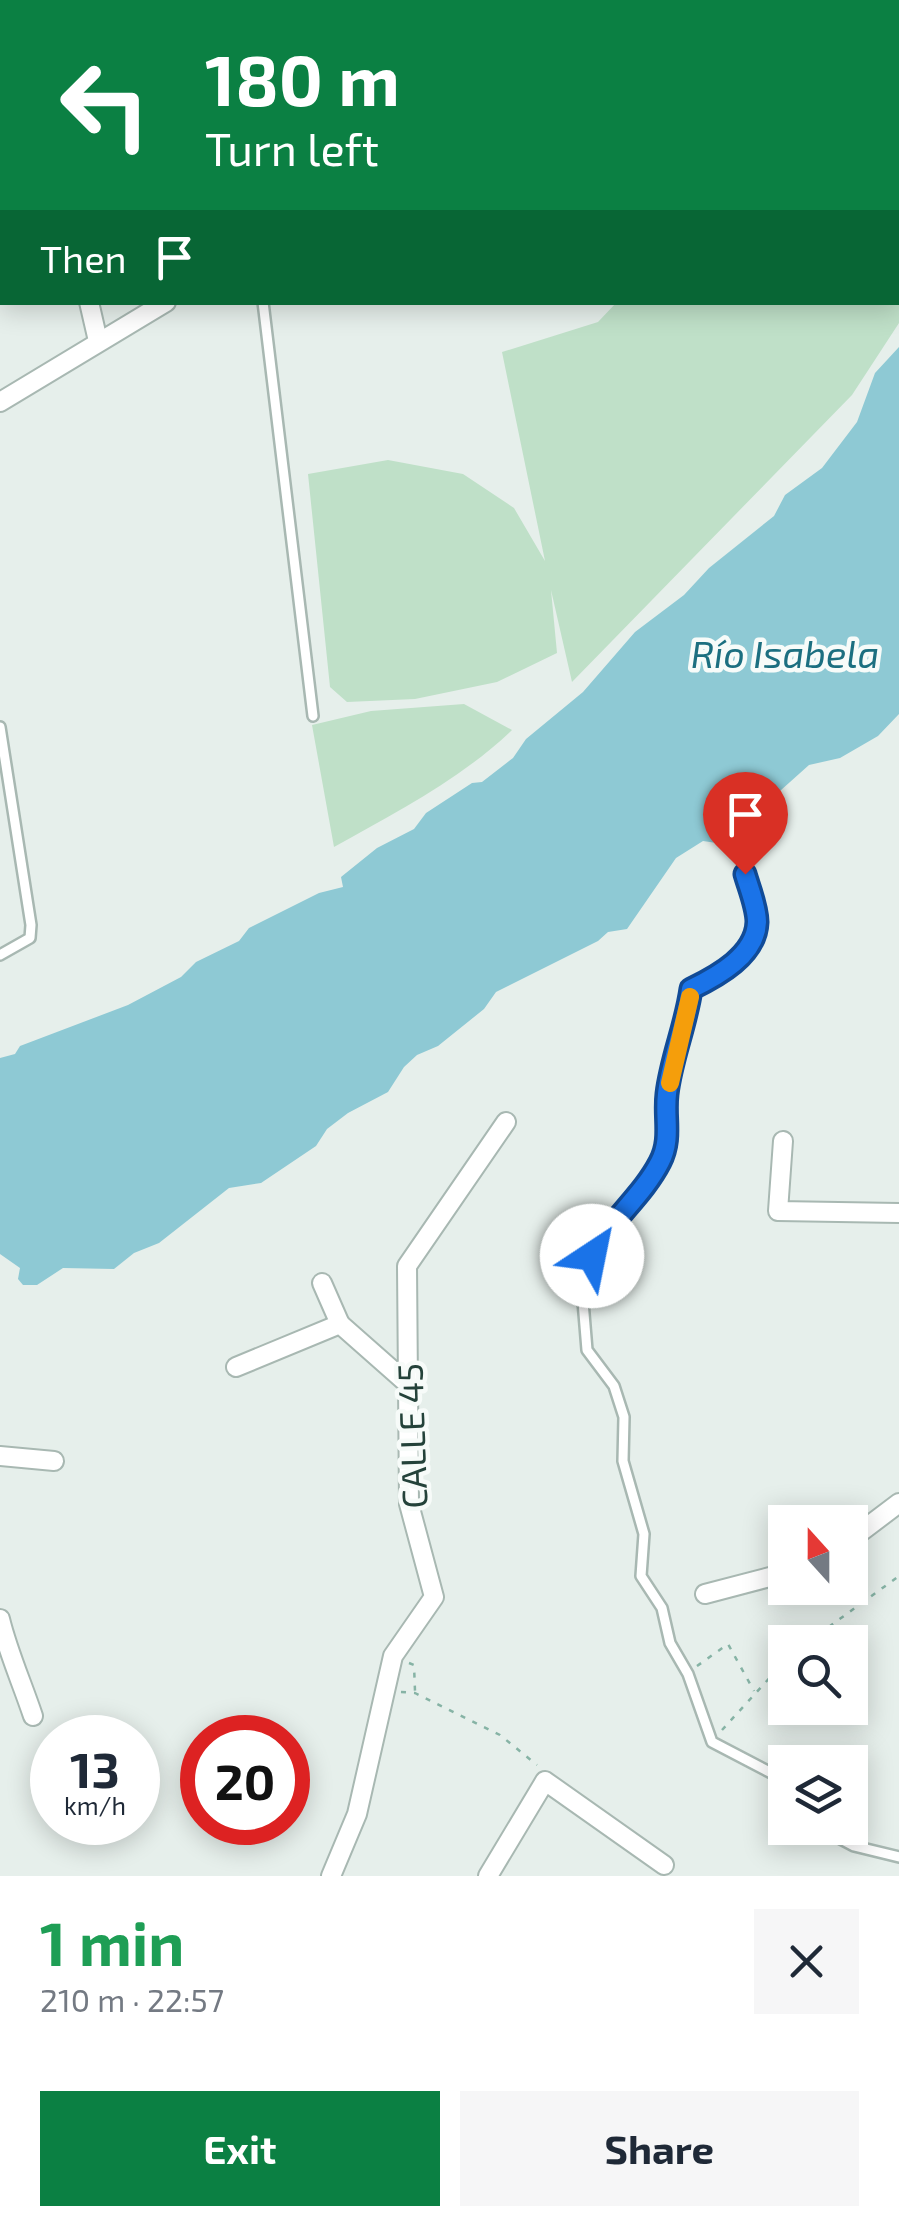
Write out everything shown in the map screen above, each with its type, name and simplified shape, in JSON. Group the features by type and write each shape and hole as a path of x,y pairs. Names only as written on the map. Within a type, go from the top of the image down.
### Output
{"street":[{"path":"90,305 98,341"},
{"path":"0,402 161,305"},
{"name":"CALLE 45","path":"331,1876 356,1814 393,1656 434,1597 408,1504 407,1266 506,1122"},
{"path":"783,1141 778,1210 899,1213"},
{"path":"322,1283 340,1324 408,1384"},
{"path":"236,1367 340,1324"},
{"path":"0,1456 54,1461"},
{"path":"868,1526 899,1503"},
{"path":"704,1594 768,1577"},
{"path":"0,1619 7,1650 17,1667 33,1715"},
{"path":"488,1876 541,1788 664,1865"}],"lane":[{"path":"263,305 313,716"},
{"path":"0,727 32,924 30,938 0,954"},
{"path":"0,809 12,806"},
{"path":"745,874 758,919 754,942 720,975 691,989 667,1095 670,1130 660,1162 602,1234 581,1277 587,1350 614,1386 624,1417 623,1461 644,1534 642,1576 662,1608 670,1643 688,1674 712,1742 768,1772"},
{"path":"852,1845 899,1857"}],"path":[{"path":"838,1625 899,1576"},
{"path":"688,1674 728,1644 754,1692"},
{"path":"393,1656 414,1666 415,1692"},
{"path":"712,1742 768,1678"},
{"path":"384,1691 415,1692 500,1734 542,1768 541,1788"}],"green space":[{"path":"614,305 899,305 899,323 852,395 572,682 551,590 557,653 497,682 415,699 347,702 330,687 308,474 388,460 463,474 514,508 545,561 502,352 598,322"},
{"path":"464,704 512,730 449,780 334,847 312,725 371,711"}],"water":[{"name":"Río Isabela","path":"899,347 899,714 878,736 840,758 809,765 771,799 741,814 742,828 730,845 703,841 676,858 627,929 608,932 598,941 496,992 484,1009 404,1067 388,1092 348,1113 327,1129 316,1146 261,1183 229,1188 159,1243 134,1253 114,1269 63,1268 37,1285 23,1285 18,1279 20,1268 0,1254 0,1058 15,1054 20,1046 128,1005 181,977 196,962 239,941 249,928 319,893 343,887 341,877 377,848 414,829 426,813 472,783 482,782 513,758 526,739 583,692 635,632 684,595 709,568 774,516 785,495 822,468 857,422 875,373"}],"slow traffic":[{"path":"670,1083 690,997"}],"route":[{"path":"592,1256 602,1234 660,1162 670,1130 667,1095 691,989 720,975 754,942 758,919 745,874"}]}
